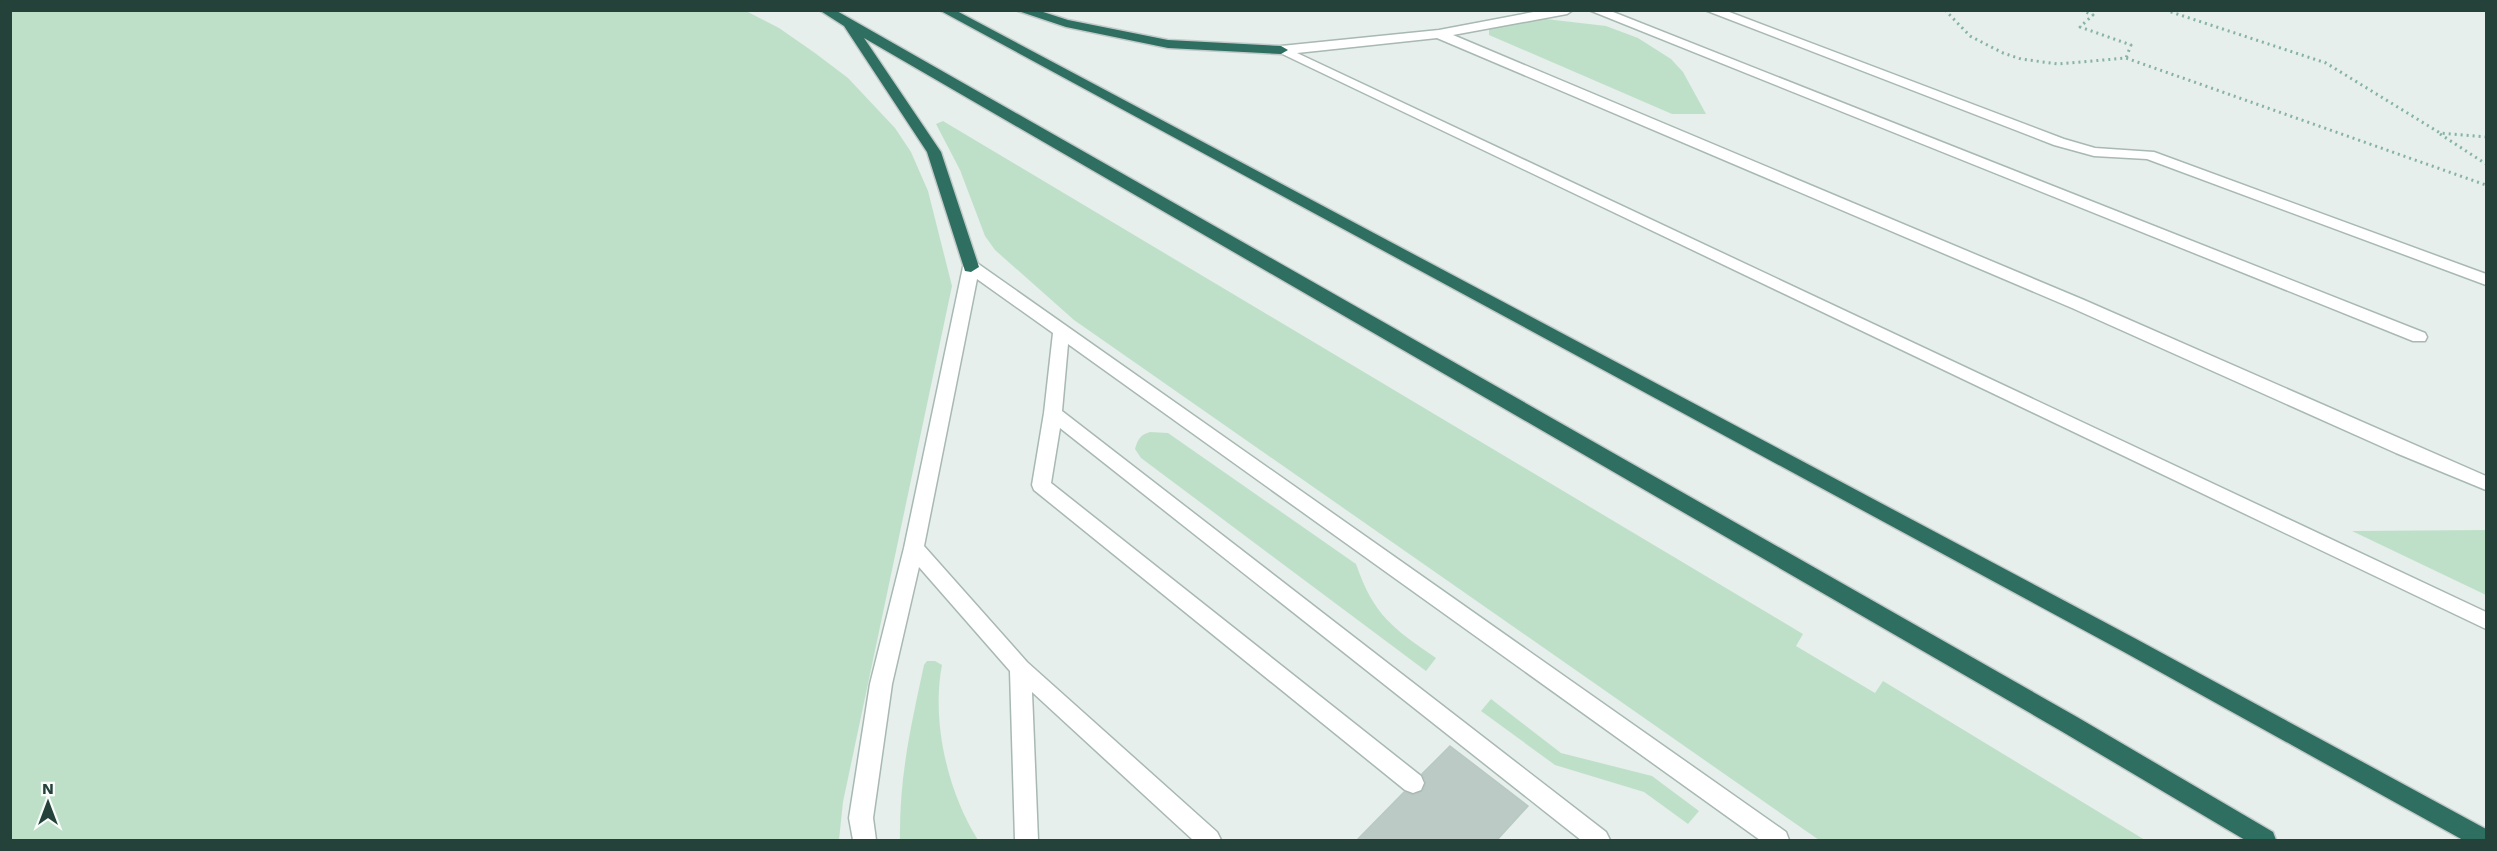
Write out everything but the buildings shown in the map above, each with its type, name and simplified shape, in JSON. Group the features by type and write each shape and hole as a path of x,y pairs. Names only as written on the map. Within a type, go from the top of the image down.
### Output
{"highway":[{"path":"825,10 2059,718 2265,840"},
{"path":"945,10 2131,646 2484,840"},
{"path":"1021,10 1066,23 1168,44 1281,50"},
{"path":"848,23 934,152 971,267"}],"lane":[{"path":"1281,50 1438,34 1567,10"},
{"path":"1595,10 2419,337"},
{"path":"1711,10 2060,142 2094,152 2150,155 2487,280"},
{"path":"1438,34 2078,304 2402,448 2487,483"},
{"path":"1281,50 2487,621"},
{"path":"864,840 861,818 881,684 914,548 971,267 1778,840"},
{"path":"1061,333 1053,413 1041,485 1413,783"},
{"path":"1053,413 1598,840"},
{"path":"914,548 1020,668 1209,840"},
{"path":"1020,668 1026,840"}],"path":[{"path":"1945,10 1954,25 1989,47 2036,62 2075,64 2127,58 2487,185"},
{"path":"2081,10 2093,15 2080,27 2131,45 2127,58"},
{"path":"2164,10 2326,63 2487,164"},
{"path":"2440,133 2487,137"}],"green space":[{"path":"10,11 746,11 779,28 848,78 895,128 911,152 928,191 952,286 843,802 839,840 11,840"},
{"path":"1546,19 1606,26 1638,38 1671,59 1683,72 1706,114 1672,114 1489,35 1489,28"},
{"path":"943,121 1803,634 1796,646 1875,693 1883,681 2145,840 1819,840 1074,320 995,250 985,236 960,170 936,124"},
{"path":"1150,432 1168,433 1356,564 1378,609 1397,629 1436,658 1426,671 1141,458 1135,449 1138,440"},
{"path":"2486,530 2486,595 2352,531"},
{"path":"927,661 935,661 942,665 939,709 945,756 958,801 978,840 900,840 900,817 907,752 924,665"},
{"path":"1491,699 1561,753 1652,776 1699,811 1688,824 1644,792 1555,765 1481,711"}]}
